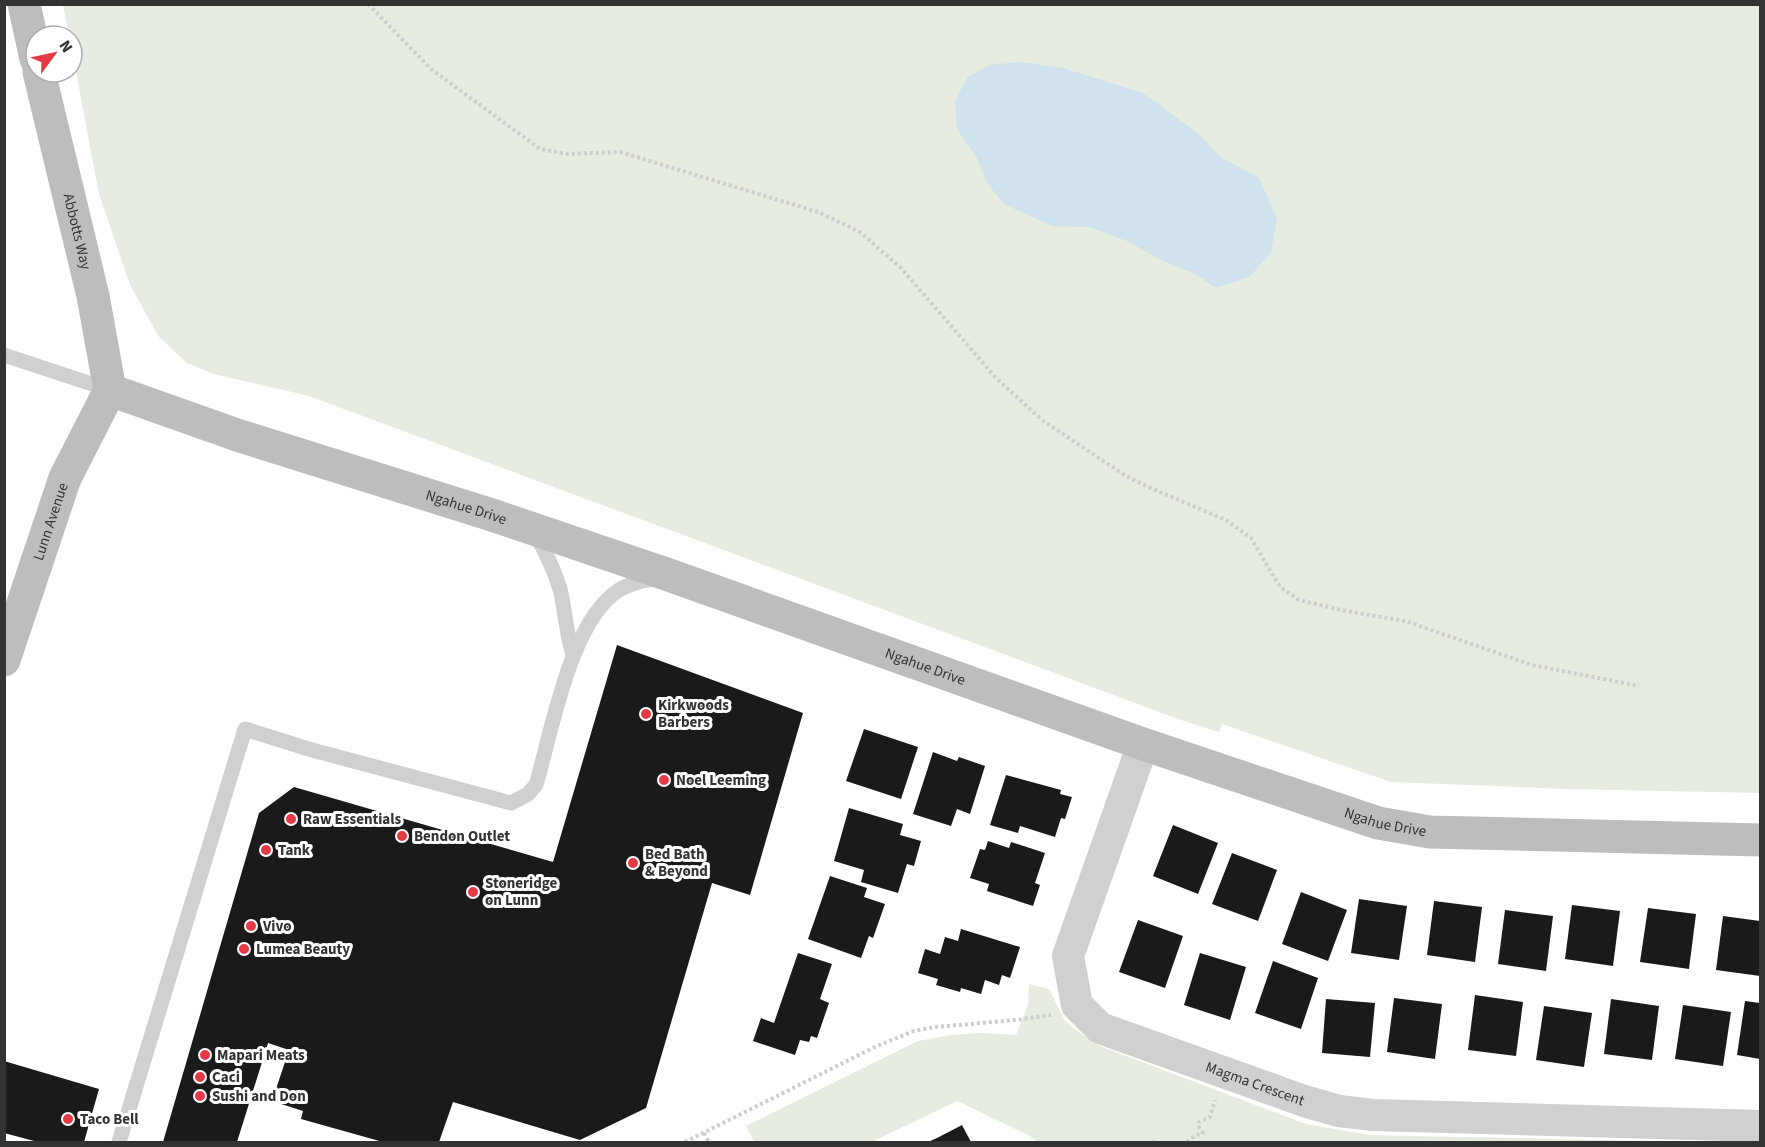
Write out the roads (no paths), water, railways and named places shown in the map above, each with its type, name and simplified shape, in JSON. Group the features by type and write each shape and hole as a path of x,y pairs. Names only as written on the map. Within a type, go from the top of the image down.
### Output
{"main road":[{"path":"24,4 28,24"},
{"name":"Abbotts Way","path":"42,84 90,282 110,390"},
{"name":"Ngahue Drive","path":"110,390 237,435 669,575 1143,744 1378,823 1430,832 1761,840"},
{"name":"Lunn Avenue","path":"4,660 65,478 110,390"}],"street":[{"name":"Magma Crescent","path":"1143,744 1068,956 1077,1005 1100,1028 1339,1111 1373,1115 1736,1134 1761,1126"}],"lane":[{"path":"4,355 110,390"},
{"path":"533,530 551,563 560,589 566,632 573,655"},
{"path":"119,1143 244,729 312,750 511,803 528,794 536,785 573,655 599,607 619,590 635,583 669,575"}],"water":[{"path":"1020,62 1063,68 1143,93 1201,136 1219,156 1259,178 1277,219 1271,253 1249,277 1216,288 1193,273 1159,259 1127,241 1089,227 1052,226 1004,204 987,183 977,158 957,129 955,101 967,78 989,65"}],"place":[{"name":"Kirkwoods Barbers","path":"646,714"},
{"name":"Noel Leeming","path":"664,780"},
{"name":"Raw Essentials","path":"291,819"},
{"name":"Bendon Outlet","path":"402,836"},
{"name":"Tank","path":"266,850"},
{"name":"Bed Bath & Beyond","path":"633,863"},
{"name":"Stoneridge on Lunn","path":"473,892"},
{"name":"Vivo","path":"251,926"},
{"name":"Lumea Beauty","path":"244,949"},
{"name":"Mapari Meats","path":"205,1055"},
{"name":"Caci","path":"200,1077"},
{"name":"Sushi and Don","path":"200,1096"},
{"name":"Taco Bell","path":"68,1119"}]}
